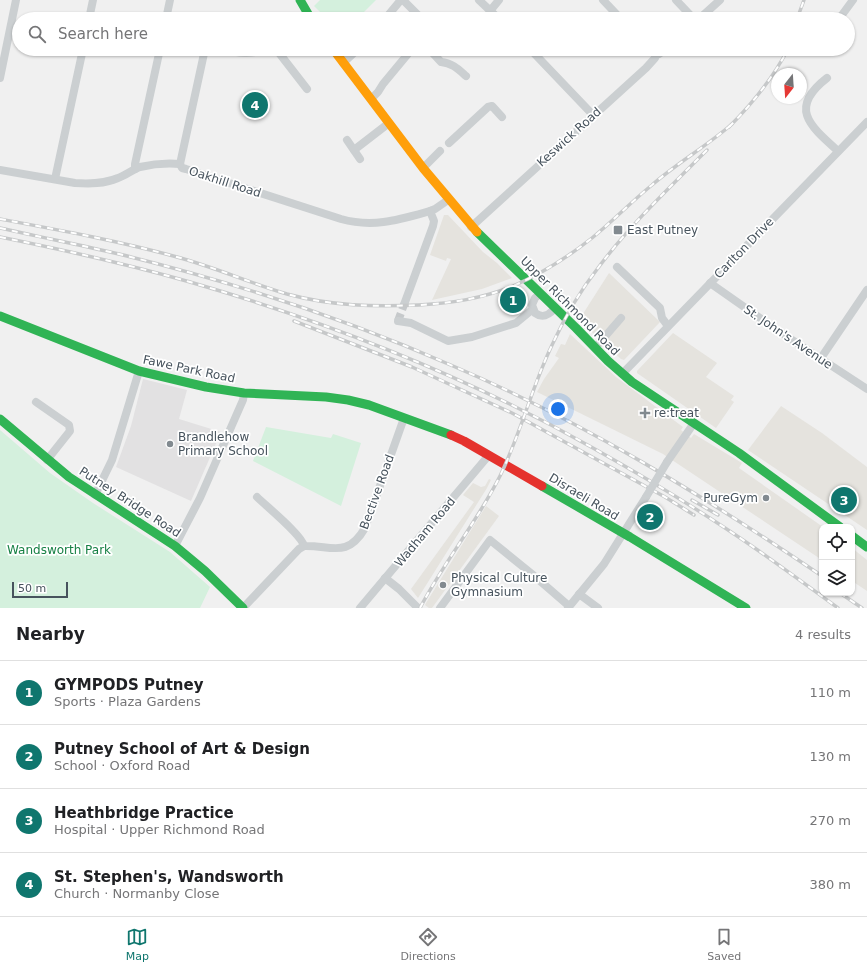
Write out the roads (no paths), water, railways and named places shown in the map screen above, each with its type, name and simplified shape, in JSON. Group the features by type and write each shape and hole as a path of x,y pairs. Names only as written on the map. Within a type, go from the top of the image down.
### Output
{"main road":[{"path":"300,0 307,12"},
{"name":"Upper Richmond Road","path":"338,56 423,168 471,226 622,374 738,453 836,524"},
{"name":"Fawe Park Road","path":"0,316 139,372 206,388 244,393 326,397 348,400 369,405 404,418"},
{"name":"Disraeli Road","path":"404,418 446,433 490,455 746,608"},
{"name":"Putney Bridge Road","path":"0,419 68,477 175,546 205,571 243,608"},
{"path":"855,538 867,547"}],"street":[{"path":"14,12 16,0"},
{"path":"90,12 93,0"},
{"path":"167,12 170,0"},
{"path":"391,12 400,1 404,0 415,12"},
{"path":"479,0 490,11 499,0"},
{"path":"603,0 614,12"},
{"path":"676,0 687,12"},
{"path":"707,12 720,0"},
{"path":"844,12 853,0"},
{"path":"0,78 12,20"},
{"path":"55,180 82,56"},
{"path":"135,169 158,56"},
{"path":"180,164 203,56"},
{"path":"281,56 307,89"},
{"path":"343,62 350,56"},
{"path":"371,99 406,56"},
{"path":"435,56 441,62 448,62 453,65 466,76"},
{"path":"537,56 593,115"},
{"name":"Keswick Road","path":"471,226 646,68 655,58 654,56"},
{"path":"827,78 815,87 808,97 806,108 811,124 819,134 838,151"},
{"path":"449,143 488,107 492,106 502,117"},
{"name":"Carlton Drive","path":"622,374 867,122"},
{"path":"354,150 389,123"},
{"path":"347,140 360,159"},
{"path":"423,168 440,152"},
{"name":"Oakhill Road","path":"0,170 55,180 88,184 102,183 117,179 135,169 158,165 180,164 182,168 186,170 355,223 391,221 430,211 448,200"},
{"path":"405,302 433,226 434,221 430,211"},
{"path":"618,267 660,308 662,318 668,326"},
{"name":"St. John's Avenue","path":"710,283 774,328 867,389"},
{"path":"821,358 867,290"},
{"path":"540,294 533,301 532,305 535,313 541,316 547,316 555,308"},
{"path":"398,321 411,323 448,341 472,337 516,323 533,309"},
{"path":"595,348 621,318"},
{"path":"95,494 112,460 139,372"},
{"path":"175,546 200,498 243,400 244,393"},
{"path":"36,402 69,425 70,431 47,460"},
{"name":"Bective Road","path":"304,546 333,549 344,547 357,541 368,521 404,418"},
{"path":"440,608 490,540 532,574 569,607 604,564 667,462 694,423"},
{"name":"Wadham Road","path":"360,608 490,455"},
{"path":"243,608 299,549 304,546 303,542 296,534 257,497"},
{"path":"385,578 399,588 418,608"},
{"path":"579,594 598,608"}],"tunnel":[{"path":"398,321 405,302"}],"railway":[{"path":"800,12 804,0"},
{"path":"729,127 762,90 784,56"},
{"path":"0,219 89,236 155,251 205,265 259,285 303,298 353,305 386,306 455,302 490,294 513,286 544,271 592,238 662,177 732,124"},
{"path":"420,608 439,574 481,510 500,476 546,359 573,304 591,277 623,237 650,207 707,150"},
{"path":"0,228 119,254 247,289 330,317 413,349 502,388 549,411 643,462 819,574"},
{"path":"0,237 143,269 242,298 345,333 447,375 545,422 657,485 739,537 838,608"},
{"path":"294,321 412,367 512,413 665,497 694,515"},
{"path":"692,500 718,515"},
{"path":"844,596 862,608"}],"place":[{"name":"St. Stephen's, Wandsworth","path":"255,105"},
{"name":"East Putney","path":"618,230"},
{"name":"GYMPODS Putney","path":"513,300"},
{"name":"re:treat","path":"645,413"},
{"name":"Brandlehow Primary School","path":"170,444"},
{"name":"PureGym","path":"766,498"},
{"name":"Heathbridge Practice","path":"844,500"},
{"name":"Putney School of Art & Design","path":"650,517"},
{"name":"Physical Culture Gymnasium","path":"443,585"}],"park label":[{"name":"Wandsworth Park","path":"59,550"}]}
